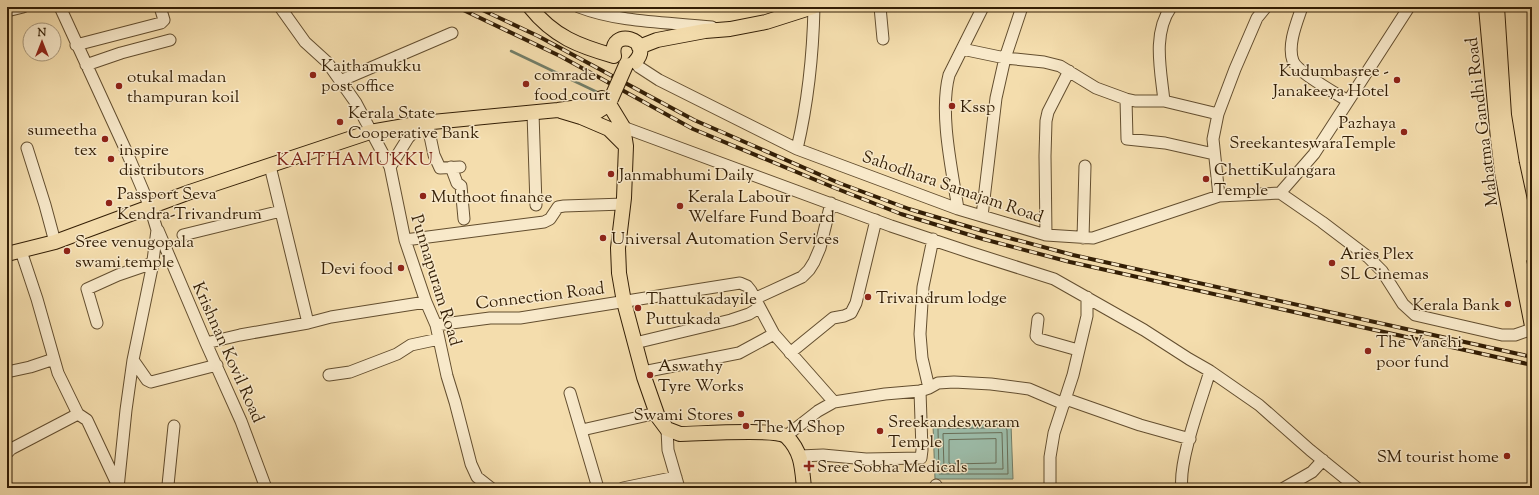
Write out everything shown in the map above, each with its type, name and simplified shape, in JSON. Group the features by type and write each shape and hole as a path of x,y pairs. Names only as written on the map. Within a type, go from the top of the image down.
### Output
{"main road":[{"path":"530,7 557,34 590,41 622,58 640,55 637,44"},
{"path":"582,117 592,115 606,100 622,58 622,39 626,38 637,44 705,31 730,29 766,22 799,9 814,7"},
{"name":"Mahatma Gandhi Road","path":"1486,7 1498,139 1532,256"},
{"name":"Mahatma Gandhi Road","path":"1497,7 1508,172 1532,327"},
{"path":"7,254 55,242 150,207 370,132 425,123 558,110 586,106 606,100"},
{"path":"606,100 616,128 626,146 624,204 618,248 619,273 624,302 635,343 658,417 667,429 680,434 770,432 786,436 800,456 804,488"},
{"path":"558,110 616,128"}],"street":[{"path":"7,11 23,7"},
{"name":"Krishnan Kovil Road","path":"60,7 150,207 157,230 241,421 266,488"},
{"path":"76,45 161,23 164,20 160,7"},
{"name":"Punnapuram Road","path":"280,7 305,42 327,62 356,104 390,166 406,240 426,302 436,325 447,376 471,464 477,477 491,488"},
{"path":"579,7 604,15 634,20 730,29"},
{"path":"797,149 808,89 814,37 814,7"},
{"path":"880,7 883,39"},
{"path":"958,209 945,101 950,75 983,7"},
{"path":"982,216 996,98 1005,58 1022,7"},
{"path":"1164,101 1159,42 1163,24 1171,7"},
{"path":"1302,7 1294,30 1291,53 1294,63 1302,72 1348,101"},
{"path":"1409,7 1314,154 1280,193 1322,222 1368,257 1382,271 1403,304 1415,315 1502,334 1515,335 1532,327"},
{"path":"1219,196 1213,138 1218,114 1257,18 1266,8"},
{"path":"340,81 452,33"},
{"path":"86,66 121,53 170,40"},
{"path":"962,49 1005,58 1044,62 1060,66 1096,88 1126,100 1164,101 1218,114"},
{"name":"Sahodhara Samajam Road","path":"622,58 659,80 797,149 958,209 1046,235 1093,238 1219,196 1280,193"},
{"path":"1046,235 1046,121 1048,112 1069,71"},
{"path":"1126,100 1127,139 1165,143 1214,154"},
{"path":"533,112 536,205"},
{"path":"390,166 408,138 425,123 434,155 440,168 455,167 457,183 461,186 464,219"},
{"path":"616,128 876,220 1054,279 1144,330 1210,371 1259,405 1357,488"},
{"path":"27,148 55,242"},
{"path":"270,166 308,323"},
{"path":"1083,238 1085,166"},
{"path":"406,240 544,222 550,219 558,207 564,206 624,204"},
{"path":"635,343 731,320 749,314 757,303 802,277 814,262 820,248 831,204"},
{"path":"183,235 282,211"},
{"path":"790,353 833,318 851,313 856,304 876,220"},
{"path":"118,488 126,410 153,263 157,230"},
{"path":"800,456 823,455 866,459 921,458 924,390 920,334 923,288 933,239"},
{"path":"21,251 58,373 78,414 87,420 118,488"},
{"path":"97,323 87,289 118,275 153,263"},
{"name":"Connection Road","path":"436,325 490,318 520,318 736,283 747,286 774,334 834,402"},
{"path":"1050,488 1050,457 1054,434 1073,375 1087,316 1087,297"},
{"path":"206,343 240,335 308,323 330,317 426,302"},
{"path":"1038,319 1036,336 1039,339 1078,350"},
{"path":"643,372 739,353 774,334"},
{"path":"329,375 350,372 397,354 411,345 439,339"},
{"path":"7,372 30,367 54,359"},
{"path":"134,360 147,380 151,382 217,365"},
{"path":"1182,488 1181,482 1183,469 1190,439 1210,371"},
{"path":"786,436 818,411 834,402 879,394 924,390 938,383 954,382 991,384 1029,389 1065,402 1190,439"},
{"path":"570,393 598,488"},
{"path":"582,430 657,413"},
{"path":"7,453 11,449 78,414"},
{"path":"169,488 168,485 174,426"},
{"path":"667,429 668,450 679,488"},
{"path":"1284,488 1312,472 1323,460"},
{"path":"623,488 676,476"},
{"path":"477,477 480,488"}],"water":[{"path":"1011,424 1013,479 935,479 933,425"}],"waterway":[{"path":"511,51 597,92"}],"railway":[{"path":"457,7 560,56 693,129 901,214 983,239 1070,262 1532,365"},
{"path":"476,7 538,36 694,120 839,183 909,209 1073,255 1532,357"}],"place":[{"name":"Kaithamukku post office","path":"313,75"},
{"name":"Kudumbasree - Janakeeya Hotel","path":"1397,80"},
{"name":"comrade food court","path":"526,84"},
{"name":"otukal madan thampuran koil","path":"119,86"},
{"name":"Kssp","path":"952,106"},
{"name":"Kerala State Cooperative Bank","path":"340,122"},
{"name":"Pazhaya SreekanteswaraTemple","path":"1404,132"},
{"name":"sumeetha tex","path":"105,139"},
{"name":"inspire distributors","path":"111,159"},
{"name":"Janmabhumi Daily","path":"611,174"},
{"name":"ChettiKulangara Temple","path":"1206,179"},
{"name":"Muthoot finance","path":"423,196"},
{"name":"Passport Seva Kendra-Trivandrum","path":"109,203"},
{"name":"Kerala Labour Welfare Fund Board","path":"680,206"},
{"name":"Universal Automation Services","path":"603,238"},
{"name":"Sree venugopala swami temple","path":"67,251"},
{"name":"Aries Plex SL Cinemas","path":"1332,263"},
{"name":"Devi food","path":"401,268"},
{"name":"Trivandrum lodge","path":"868,297"},
{"name":"Kerala Bank","path":"1508,304"},
{"name":"Thattukadayile Puttukada","path":"638,308"},
{"name":"The Vanchi poor fund","path":"1368,351"},
{"name":"Aswathy Tyre Works","path":"650,375"},
{"name":"Swami Stores","path":"741,414"},
{"name":"The M Shop","path":"746,426"},
{"name":"Sreekandeswaram Temple","path":"880,431"},
{"name":"SM tourist home","path":"1507,456"},
{"name":"Sree Sobha Medicals","path":"809,466"}],"district":[{"name":"KAITHAMUKKU","path":"355,159"}]}
